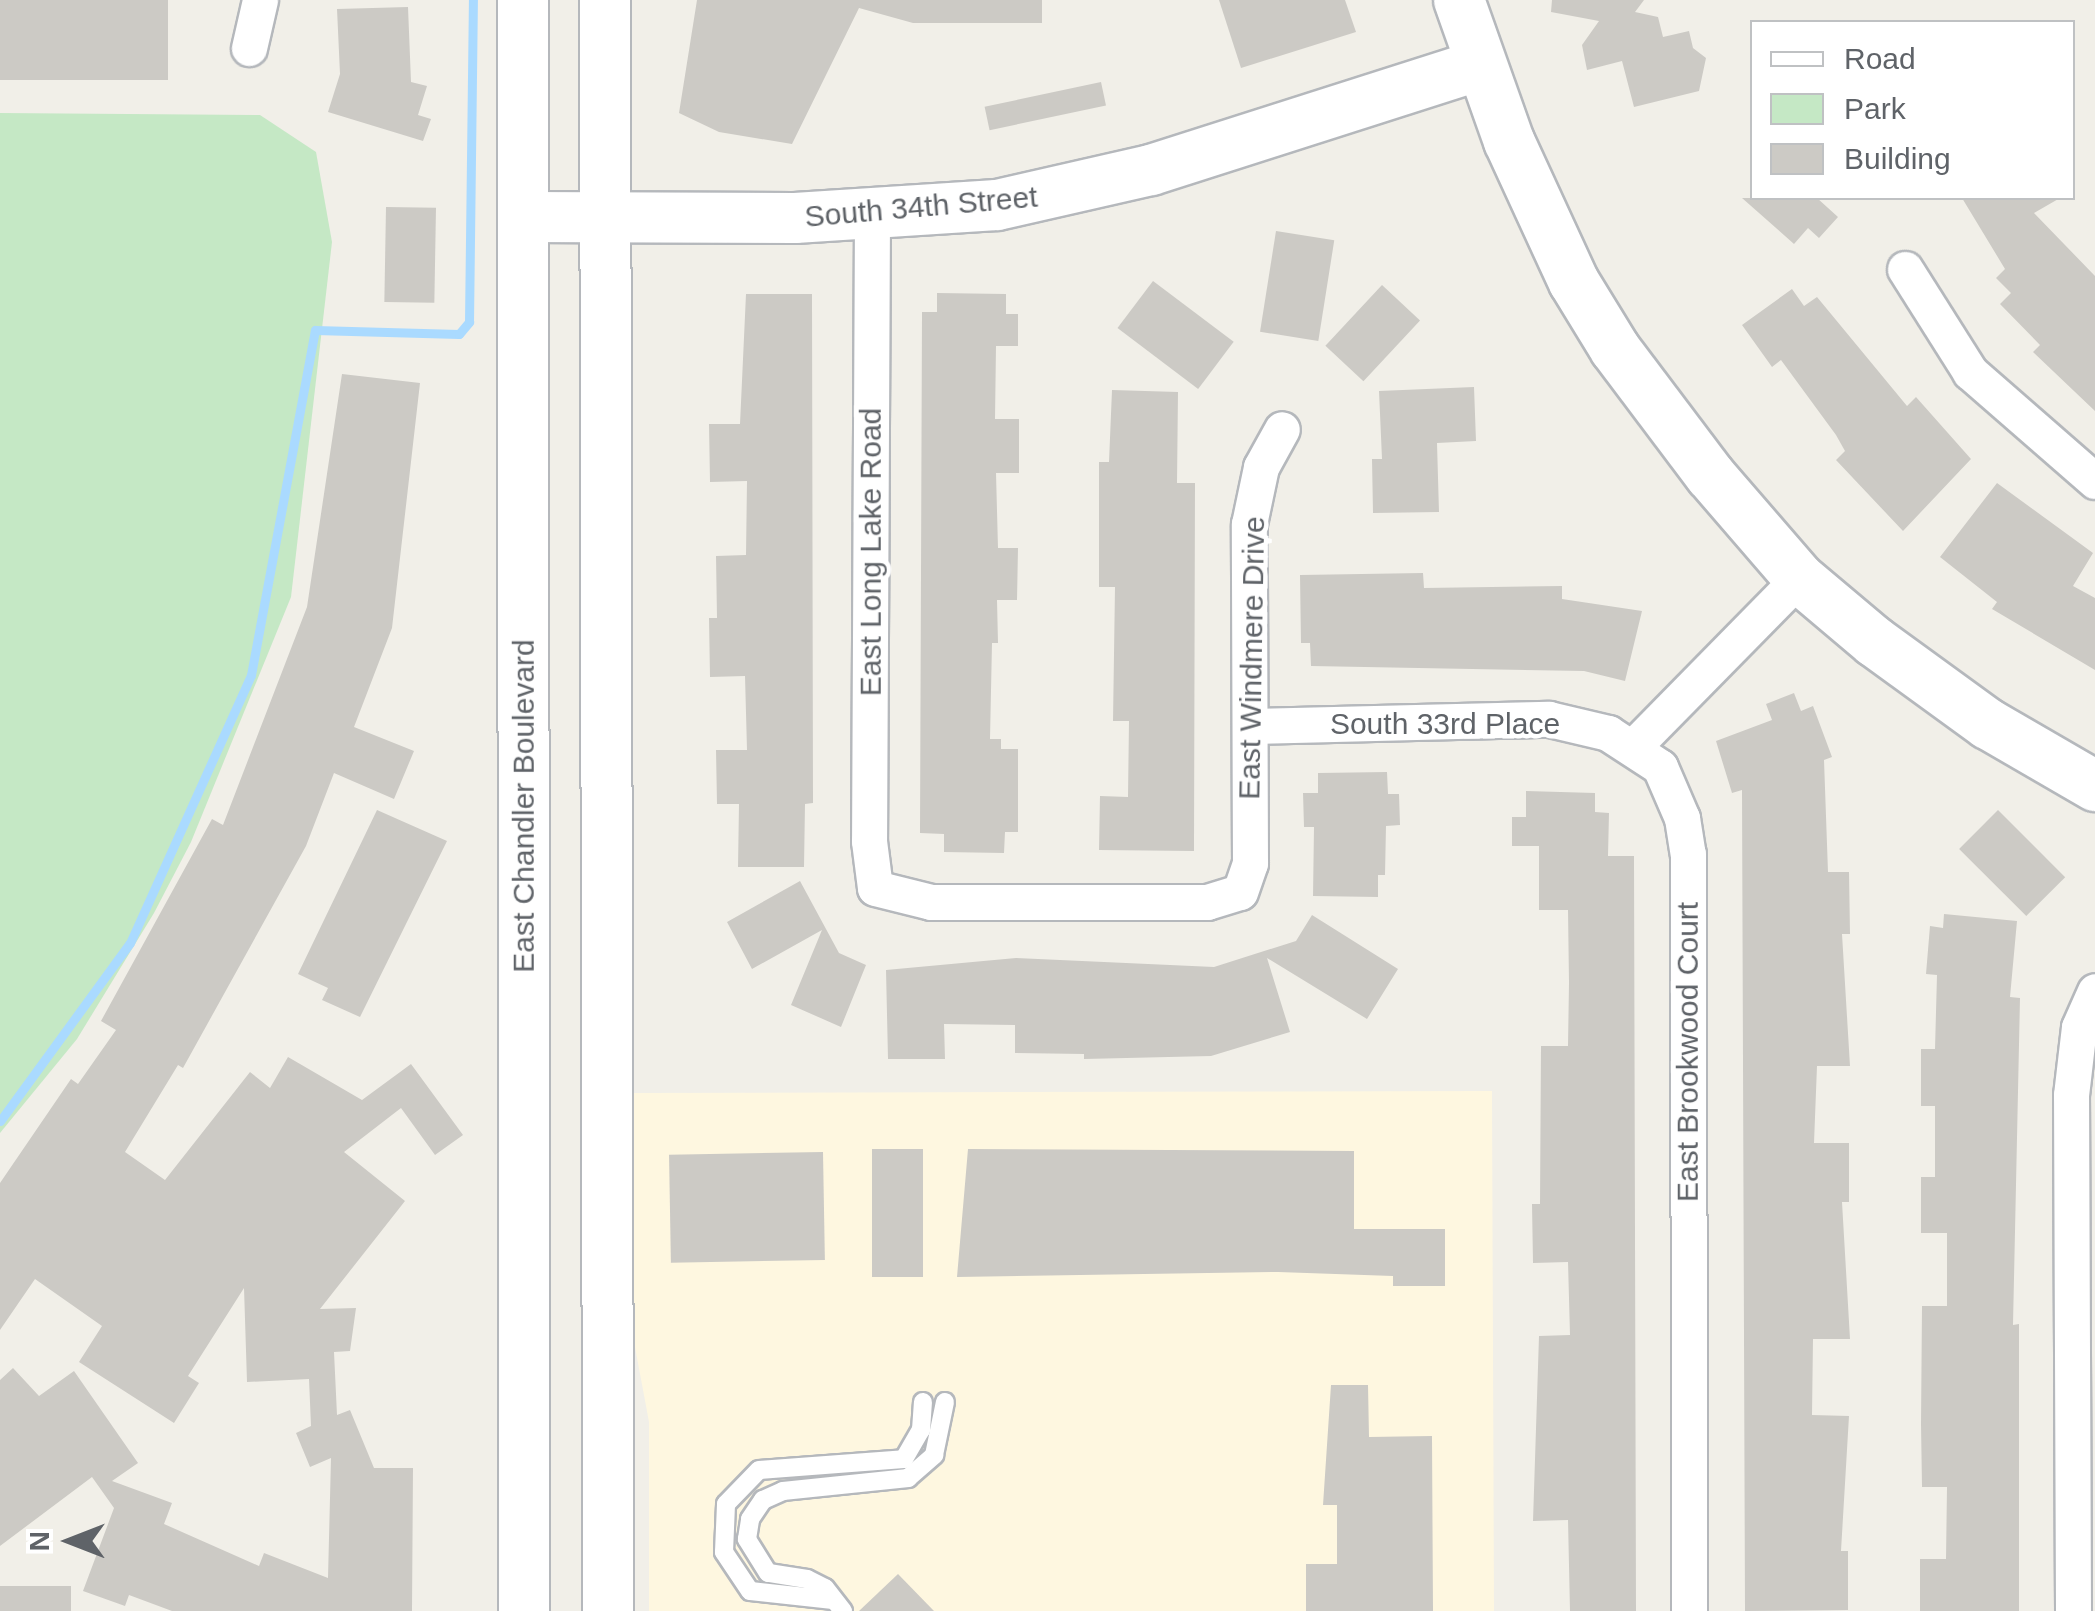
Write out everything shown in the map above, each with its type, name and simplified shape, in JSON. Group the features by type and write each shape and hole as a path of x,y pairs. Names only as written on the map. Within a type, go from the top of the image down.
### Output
{"main road":[{"name":"East Chandler Boulevard","path":"522,0 524,1611"},
{"path":"605,0 608,1611"},
{"path":"1459,0 1480,65 1542,215 1614,350 1800,578 1924,680 2095,786"},
{"name":"South 34th Street","path":"523,217 872,215 1089,188 1480,65"}],"street":[{"path":"250,48 260,0"},
{"name":"East Long Lake Road","path":"872,215 870,842 875,888 931,902 1207,902 1240,892"},
{"path":"1905,270 1970,372 2095,481"},
{"name":"East Windmere Drive","path":"1240,892 1250,863 1250,524 1261,467 1282,429"},
{"path":"1634,746 1800,578"},
{"name":"South 33rd Place","path":"1252,726 1548,719 1634,746"},
{"name":"East Brookwood Court","path":"1634,746 1660,767 1682,818 1688,854 1690,1611"},
{"path":"2073,1611 2084,1324 2071,1095 2079,1026 2095,991"}],"lane":[{"path":"838,1606 750,1591 724,1552 726,1504 759,1470 904,1460 921,1430 923,1402"},
{"path":"838,1606 807,1579 768,1573 747,1538 750,1518 763,1500 784,1492 908,1478 934,1454 945,1402"}],"shaded area":[{"path":"1492,1091 1494,1611 649,1611 649,1422 629,1315 631,1093"}],"green space":[{"path":"0,113 260,115 316,152 332,242 291,597 191,842 154,913 77,1039 0,1133"}],"building":[{"path":"0,0 168,0 168,80 0,80"},
{"path":"697,0 1042,0 1042,23 913,23 859,8 792,144 719,132 679,113"},
{"path":"1219,0 1345,0 1356,32 1241,68"},
{"path":"1552,0 1644,0 1635,12 1658,17 1663,37 1689,31 1693,48 1706,58 1699,91 1634,107 1622,61 1587,70 1582,45 1599,21 1551,12"},
{"path":"408,7 411,82 427,86 418,115 431,119 423,141 328,112 340,74 337,9"},
{"path":"1101,82 1106,105 990,130 985,107"},
{"path":"1742,198 1819,200 1838,217 1819,238 1808,228 1794,244"},
{"path":"1963,200 2057,200 2034,213 2095,276 2095,411 2033,352 2040,345 2000,304 2011,293 1996,278 2005,269"},
{"path":"386,207 436,208 434,303 384,302"},
{"path":"1276,231 1334,240 1318,341 1260,332"},
{"path":"1153,281 1234,342 1198,389 1117,328"},
{"path":"1382,285 1420,320 1363,381 1325,346"},
{"path":"1792,289 1804,306 1817,297 1907,406 1916,397 1971,459 1903,531 1836,460 1845,451 1781,360 1772,367 1742,325"},
{"path":"937,293 1006,294 1006,314 1018,314 1018,346 996,346 995,419 1019,419 1019,473 996,473 998,548 1018,548 1017,600 997,600 998,643 992,643 990,739 1001,739 1001,749 1018,749 1018,832 1005,832 1004,853 944,852 944,834 920,833 922,312 937,312"},
{"path":"746,294 812,294 813,803 805,804 804,867 738,867 739,804 717,804 716,750 747,750 745,676 710,677 709,618 717,618 716,556 746,555 747,481 710,482 709,424 740,424"},
{"path":"342,374 420,383 392,628 354,727 414,751 394,799 334,773 306,846 183,1068 178,1065 125,1152 165,1180 250,1072 270,1088 288,1057 362,1100 411,1064 463,1135 435,1155 401,1108 344,1152 405,1201 320,1309 356,1308 350,1351 334,1352 337,1415 350,1410 374,1468 413,1468 412,1611 172,1611 129,1595 125,1606 83,1591 114,1508 92,1477 0,1546 0,1380 13,1368 39,1396 74,1371 138,1463 112,1481 172,1503 164,1524 259,1566 264,1553 328,1578 331,1458 310,1467 296,1433 311,1426 309,1379 247,1382 244,1288 188,1376 199,1383 174,1423 79,1362 102,1326 35,1279 0,1330 0,1183 71,1079 78,1084 116,1030 101,1021 212,819 223,825 307,607"},
{"path":"1474,387 1476,441 1437,443 1439,512 1373,513 1372,459 1382,459 1379,391"},
{"path":"1112,390 1178,392 1177,483 1195,483 1194,851 1099,850 1100,796 1128,797 1129,721 1113,721 1115,587 1099,587 1099,462 1109,462"},
{"path":"1997,483 2093,553 2073,586 2095,598 2095,670 1992,609 1997,602 1940,557"},
{"path":"1423,573 1424,588 1562,586 1562,599 1642,611 1625,681 1584,671 1311,666 1310,643 1301,643 1300,575"},
{"path":"1794,693 1801,711 1813,706 1832,757 1824,760 1828,872 1849,872 1850,934 1842,934 1850,1066 1817,1066 1814,1143 1849,1143 1849,1202 1842,1202 1850,1339 1813,1339 1812,1415 1849,1416 1841,1551 1848,1551 1848,1610 1745,1611 1742,790 1732,793 1716,741 1772,720 1766,704"},
{"path":"1387,772 1388,794 1399,794 1400,825 1386,826 1385,875 1378,875 1378,897 1313,896 1314,827 1304,827 1303,793 1318,793 1318,773"},
{"path":"1526,791 1595,793 1595,812 1609,813 1608,856 1634,856 1636,1611 1570,1611 1568,1520 1533,1521 1539,1336 1570,1335 1568,1262 1533,1263 1532,1204 1540,1204 1541,1046 1568,1046 1569,983 1568,910 1539,910 1539,846 1512,846 1512,817 1526,817"},
{"path":"377,810 447,841 360,1017 322,1000 328,988 298,974"},
{"path":"1998,810 2065,877 2026,916 1959,849"},
{"path":"800,881 839,953 866,965 841,1027 791,1005 822,930 752,969 727,922"},
{"path":"1944,914 2017,921 2010,997 2020,998 2013,1325 2019,1324 2019,1611 1920,1611 1920,1559 1946,1559 1947,1487 1922,1487 1921,1424 1922,1306 1947,1306 1947,1233 1921,1233 1921,1177 1935,1177 1935,1106 1921,1106 1921,1049 1935,1049 1937,975 1926,974 1930,926 1943,928"},
{"path":"1312,915 1398,969 1367,1019 1267,958 1290,1032 1211,1056 1084,1059 1084,1054 1015,1053 1015,1025 944,1024 945,1059 888,1059 886,970 1016,958 1214,967 1296,941"},
{"path":"872,1149 923,1149 923,1277 872,1277"},
{"path":"968,1149 1354,1151 1354,1229 1445,1229 1445,1286 1393,1286 1393,1276 1278,1272 957,1277"},
{"path":"823,1152 825,1260 671,1263 669,1155"},
{"path":"1331,1385 1368,1385 1369,1437 1432,1436 1433,1611 1306,1611 1306,1564 1337,1564 1337,1505 1323,1505"},
{"path":"898,1574 934,1611 859,1611"},
{"path":"0,1586 71,1586 71,1611 0,1611"}],"waterway":[{"path":"0,1121 130,943 251,675 315,330 459,334 469,322 473,0"}]}
